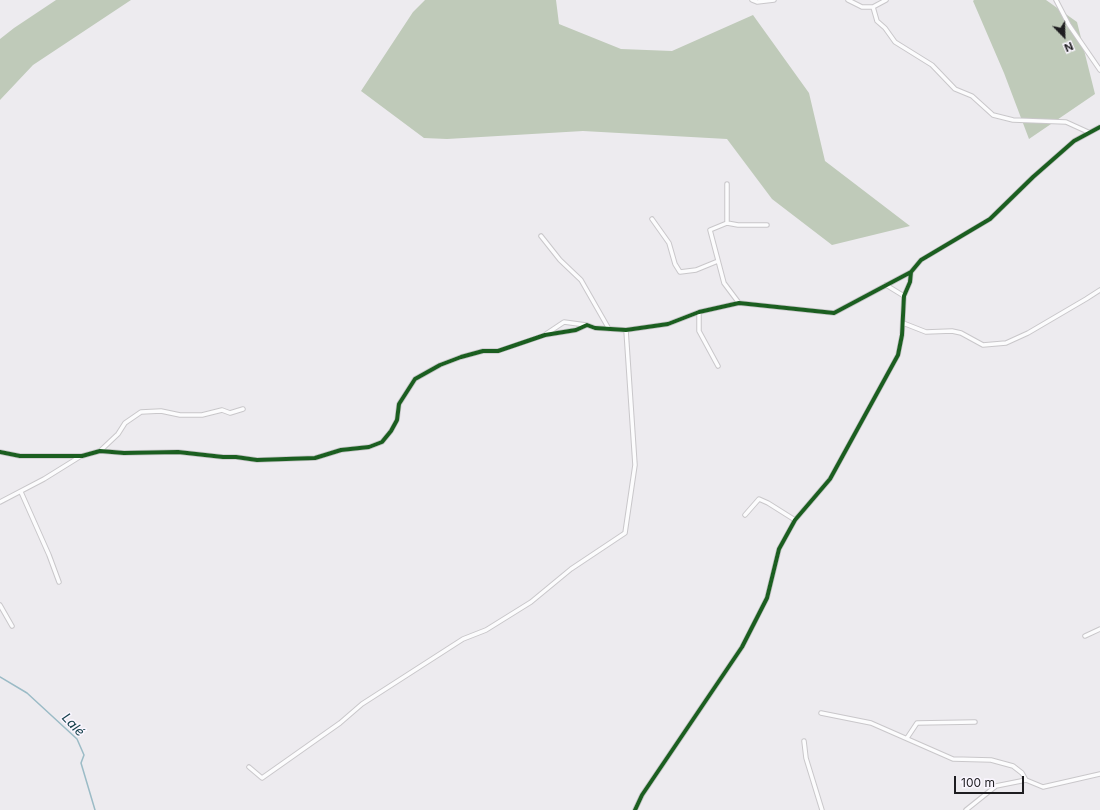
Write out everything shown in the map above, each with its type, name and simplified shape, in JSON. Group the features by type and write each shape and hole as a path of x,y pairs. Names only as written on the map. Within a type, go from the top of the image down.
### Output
{"street":[{"path":"752,0 757,2 774,0"},
{"path":"848,0 862,7 872,7 886,0"},
{"path":"1056,0 1069,25 1100,70"},
{"path":"872,7 877,21 886,28 895,42 932,65 955,89 972,96 993,115 1013,120 1066,122 1088,132"},
{"path":"545,335 564,322 587,325 595,328 626,330 668,324 699,312 739,303 834,313 911,272 921,260 990,219 1074,140 1100,126"},
{"path":"727,184 727,223"},
{"path":"652,219 669,243 675,264 680,272 696,270 718,261"},
{"path":"739,303 724,283 710,230 727,223 738,225 767,225"},
{"path":"541,236 560,260 581,280 609,329"},
{"path":"635,810 642,795 742,647 767,598 780,549 795,520 830,479 898,355 902,335 904,296 910,282 911,272"},
{"path":"886,285 904,296"},
{"path":"903,323 926,332 952,331 961,333 983,345 1006,343 1034,329 1100,290"},
{"path":"699,312 699,331 718,366"},
{"path":"0,502 21,492 82,456 100,451 124,453 178,452 257,460 315,458 341,450 369,447 382,442 391,431 397,420 399,404 416,379 440,365 483,351 498,351 545,335 576,330 587,325"},
{"path":"249,766 262,778 340,723 362,704 463,639 486,630 531,602 571,569 625,533 635,465 626,330"},
{"path":"100,451 118,434 125,423 141,412 161,411 180,415 202,415 222,410 230,413 243,409"},
{"path":"0,452 20,456 82,456"},
{"path":"21,492 49,555 59,582"},
{"path":"745,515 759,499 795,520"},
{"path":"0,605 12,626"},
{"path":"1085,636 1100,629"},
{"path":"821,713 871,723 952,759 991,760 1013,766 1022,773 1026,780"},
{"path":"907,738 917,723 975,722"},
{"path":"804,741 806,758 822,810"},
{"path":"966,810 996,786 1026,780 1043,787 1100,774"}],"green space":[{"path":"56,0 131,0 33,65 0,100 0,39"},
{"path":"425,0 556,0 559,24 621,49 672,51 753,15 809,93 825,161 910,226 832,245 772,199 727,139 583,131 447,139 424,138 361,91 413,12"},
{"path":"1046,0 1077,22 1095,94 1029,139 1004,73 973,1"}],"waterway":[{"name":"Lalé","path":"0,677 27,693 77,739 84,755 81,763 95,810"}],"cycle path":[{"path":"635,810 642,795 742,647 767,598 779,549 795,520 830,479 898,355 902,335 904,296 910,282 911,272 921,260 990,219 1033,177 1074,141 1100,127"},
{"path":"0,452 20,456 82,456 100,451 124,453 178,452 257,460 315,458 341,450 369,447 382,442 391,431 397,420 399,404 415,379 440,365 461,357 483,351 498,351 545,335 576,330 587,325 595,328 626,330 668,324 699,312 739,303 834,313 911,272"}]}
